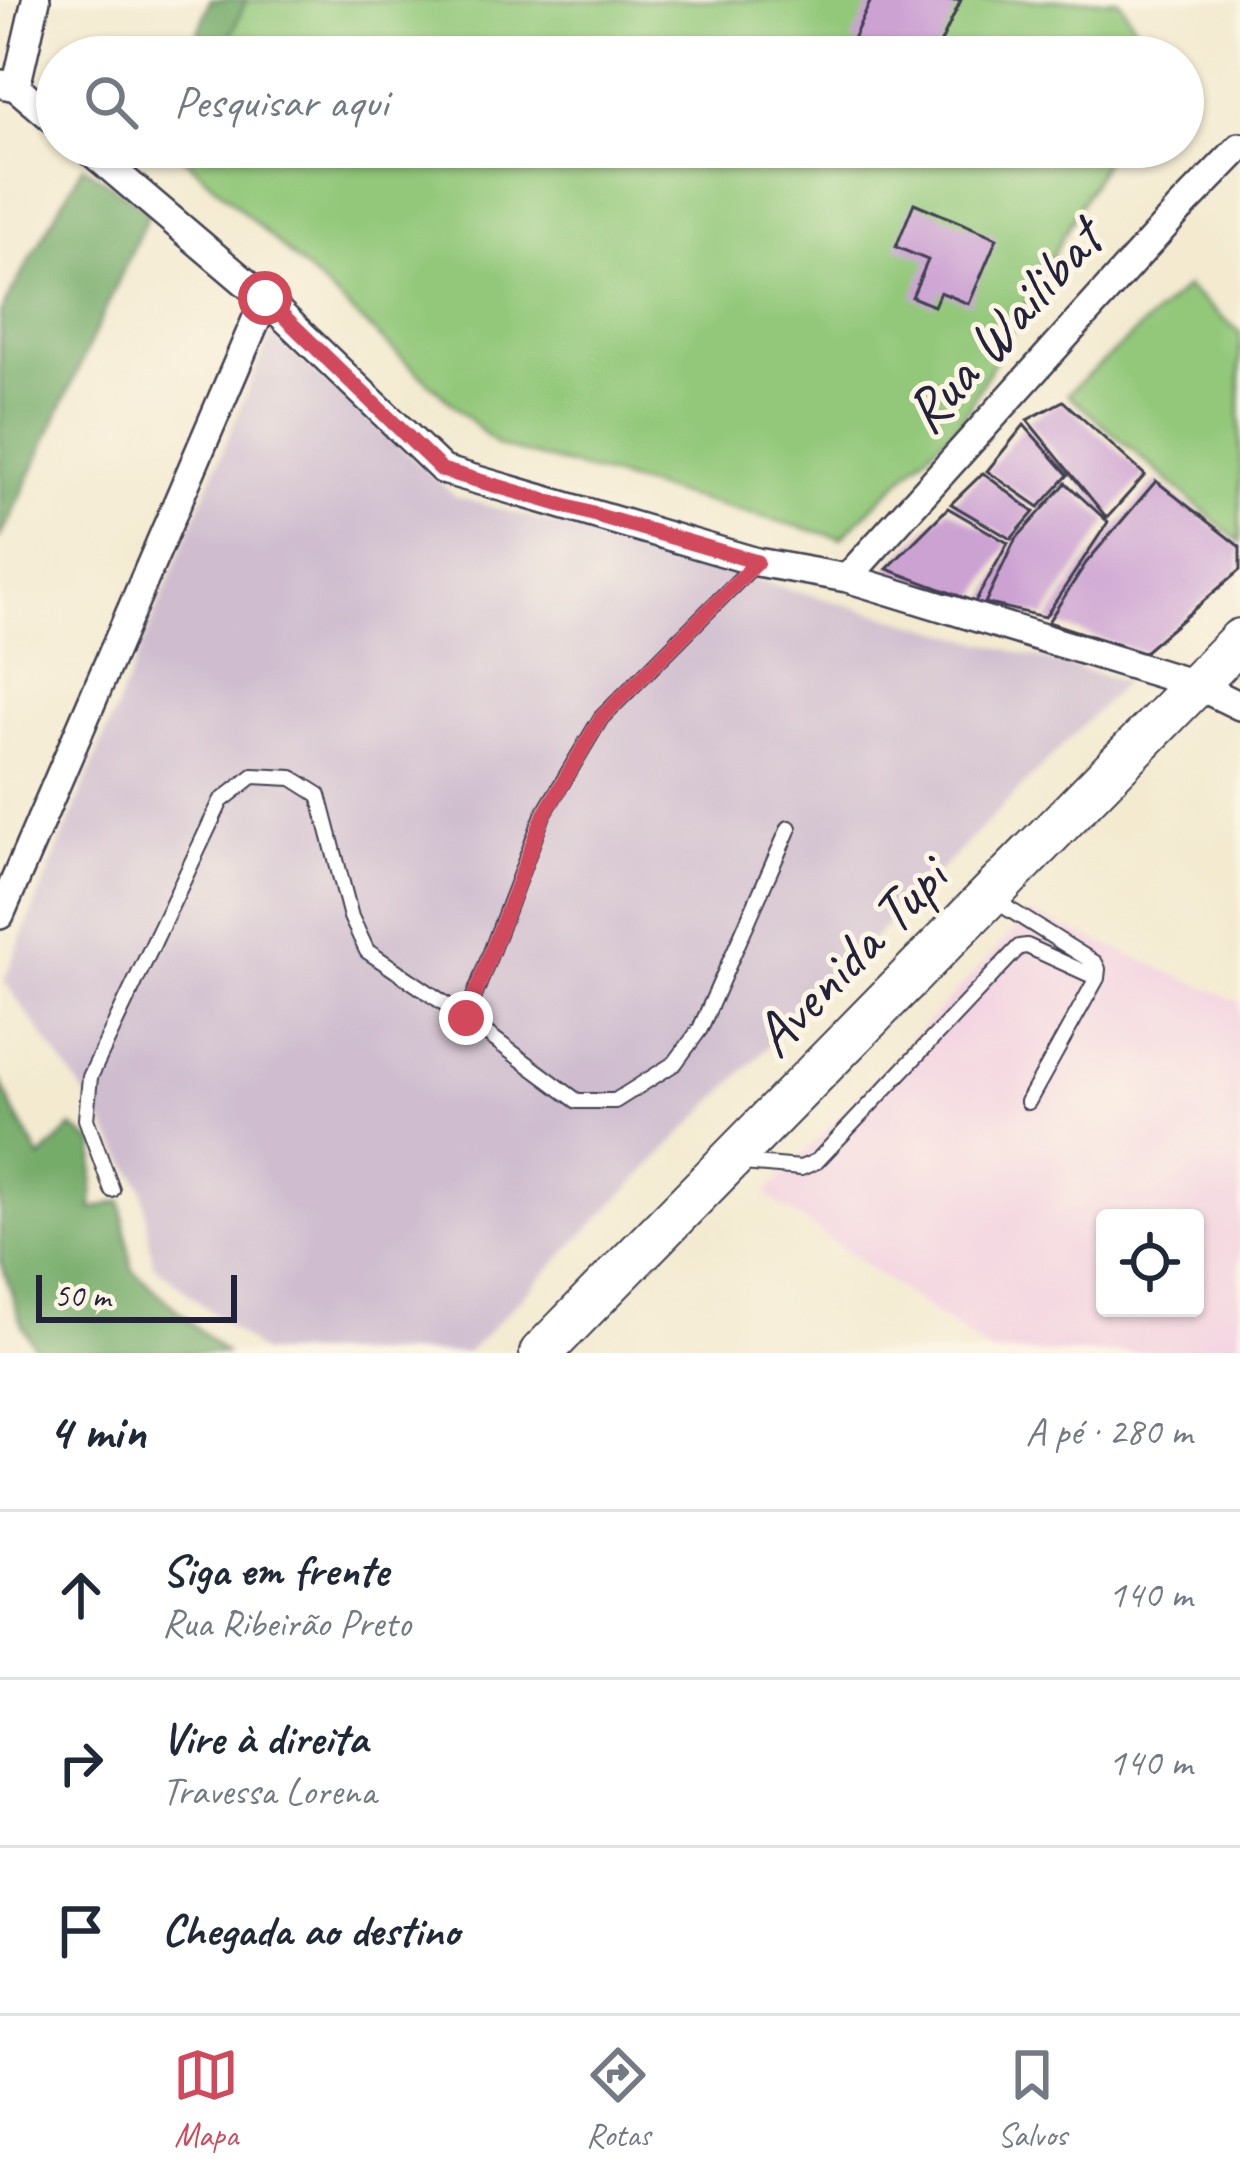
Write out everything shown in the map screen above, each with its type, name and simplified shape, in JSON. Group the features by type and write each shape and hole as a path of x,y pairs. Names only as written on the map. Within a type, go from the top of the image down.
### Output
{"main road":[{"name":"Avenida Tupi","path":"542,1353 1240,640"}],"street":[{"path":"36,0 8,86 36,107"},
{"name":"Rua Wailibat","path":"847,578 1240,147"},
{"path":"111,168 265,298 442,470 757,562 847,578 1197,685 1240,706"},
{"path":"0,914 265,298"}],"lane":[{"path":"466,1018 544,815 601,718 757,562"},
{"path":"112,1190 86,1119 90,1077 221,801 253,776 292,778 319,795 351,917 367,951 577,1101 615,1100 675,1063 700,1029 789,828"},
{"path":"989,898 1096,963 1097,978 1028,1102"},
{"path":"731,1162 801,1168 818,1161 1019,947 1027,946 1097,978"}],"shaded area":[{"path":"271,334 456,497 1125,682 467,1353 262,1353 153,1264 142,1187 85,1094 4,981"},
{"path":"1031,913 1240,1002 1240,1353 991,1353 765,1194"}],"green space":[{"path":"210,0 246,0 230,36 197,36"},
{"path":"246,0 1119,0 1142,36 230,36"},
{"path":"82,168 150,211 0,537 0,313"},
{"path":"195,168 1100,168 963,418 841,538 498,446"},
{"path":"1186,287 1240,332 1240,542 1067,394"},
{"path":"0,1079 40,1158 72,1127 95,1144 92,1209 121,1201 132,1269 225,1353 38,1353 21,1323 0,1258"}],"building":[{"path":"871,0 961,0 944,36 854,36"},
{"path":"914,203 997,238 969,304 940,292 934,306 912,297 928,260 896,247"},
{"path":"1063,401 1145,475 1107,518 1027,420"},
{"path":"1024,425 1068,475 1039,507 987,471"},
{"path":"983,473 1034,512 1011,539 951,504"},
{"path":"1156,481 1240,547 1240,570 1143,653 1048,622 1086,563"},
{"path":"1066,483 1108,522 1045,617 985,603 1015,540"},
{"path":"948,508 1008,543 975,602 887,569"}],"route":[{"path":"265,298 442,470 757,562 601,718 544,815 466,1018"}]}
